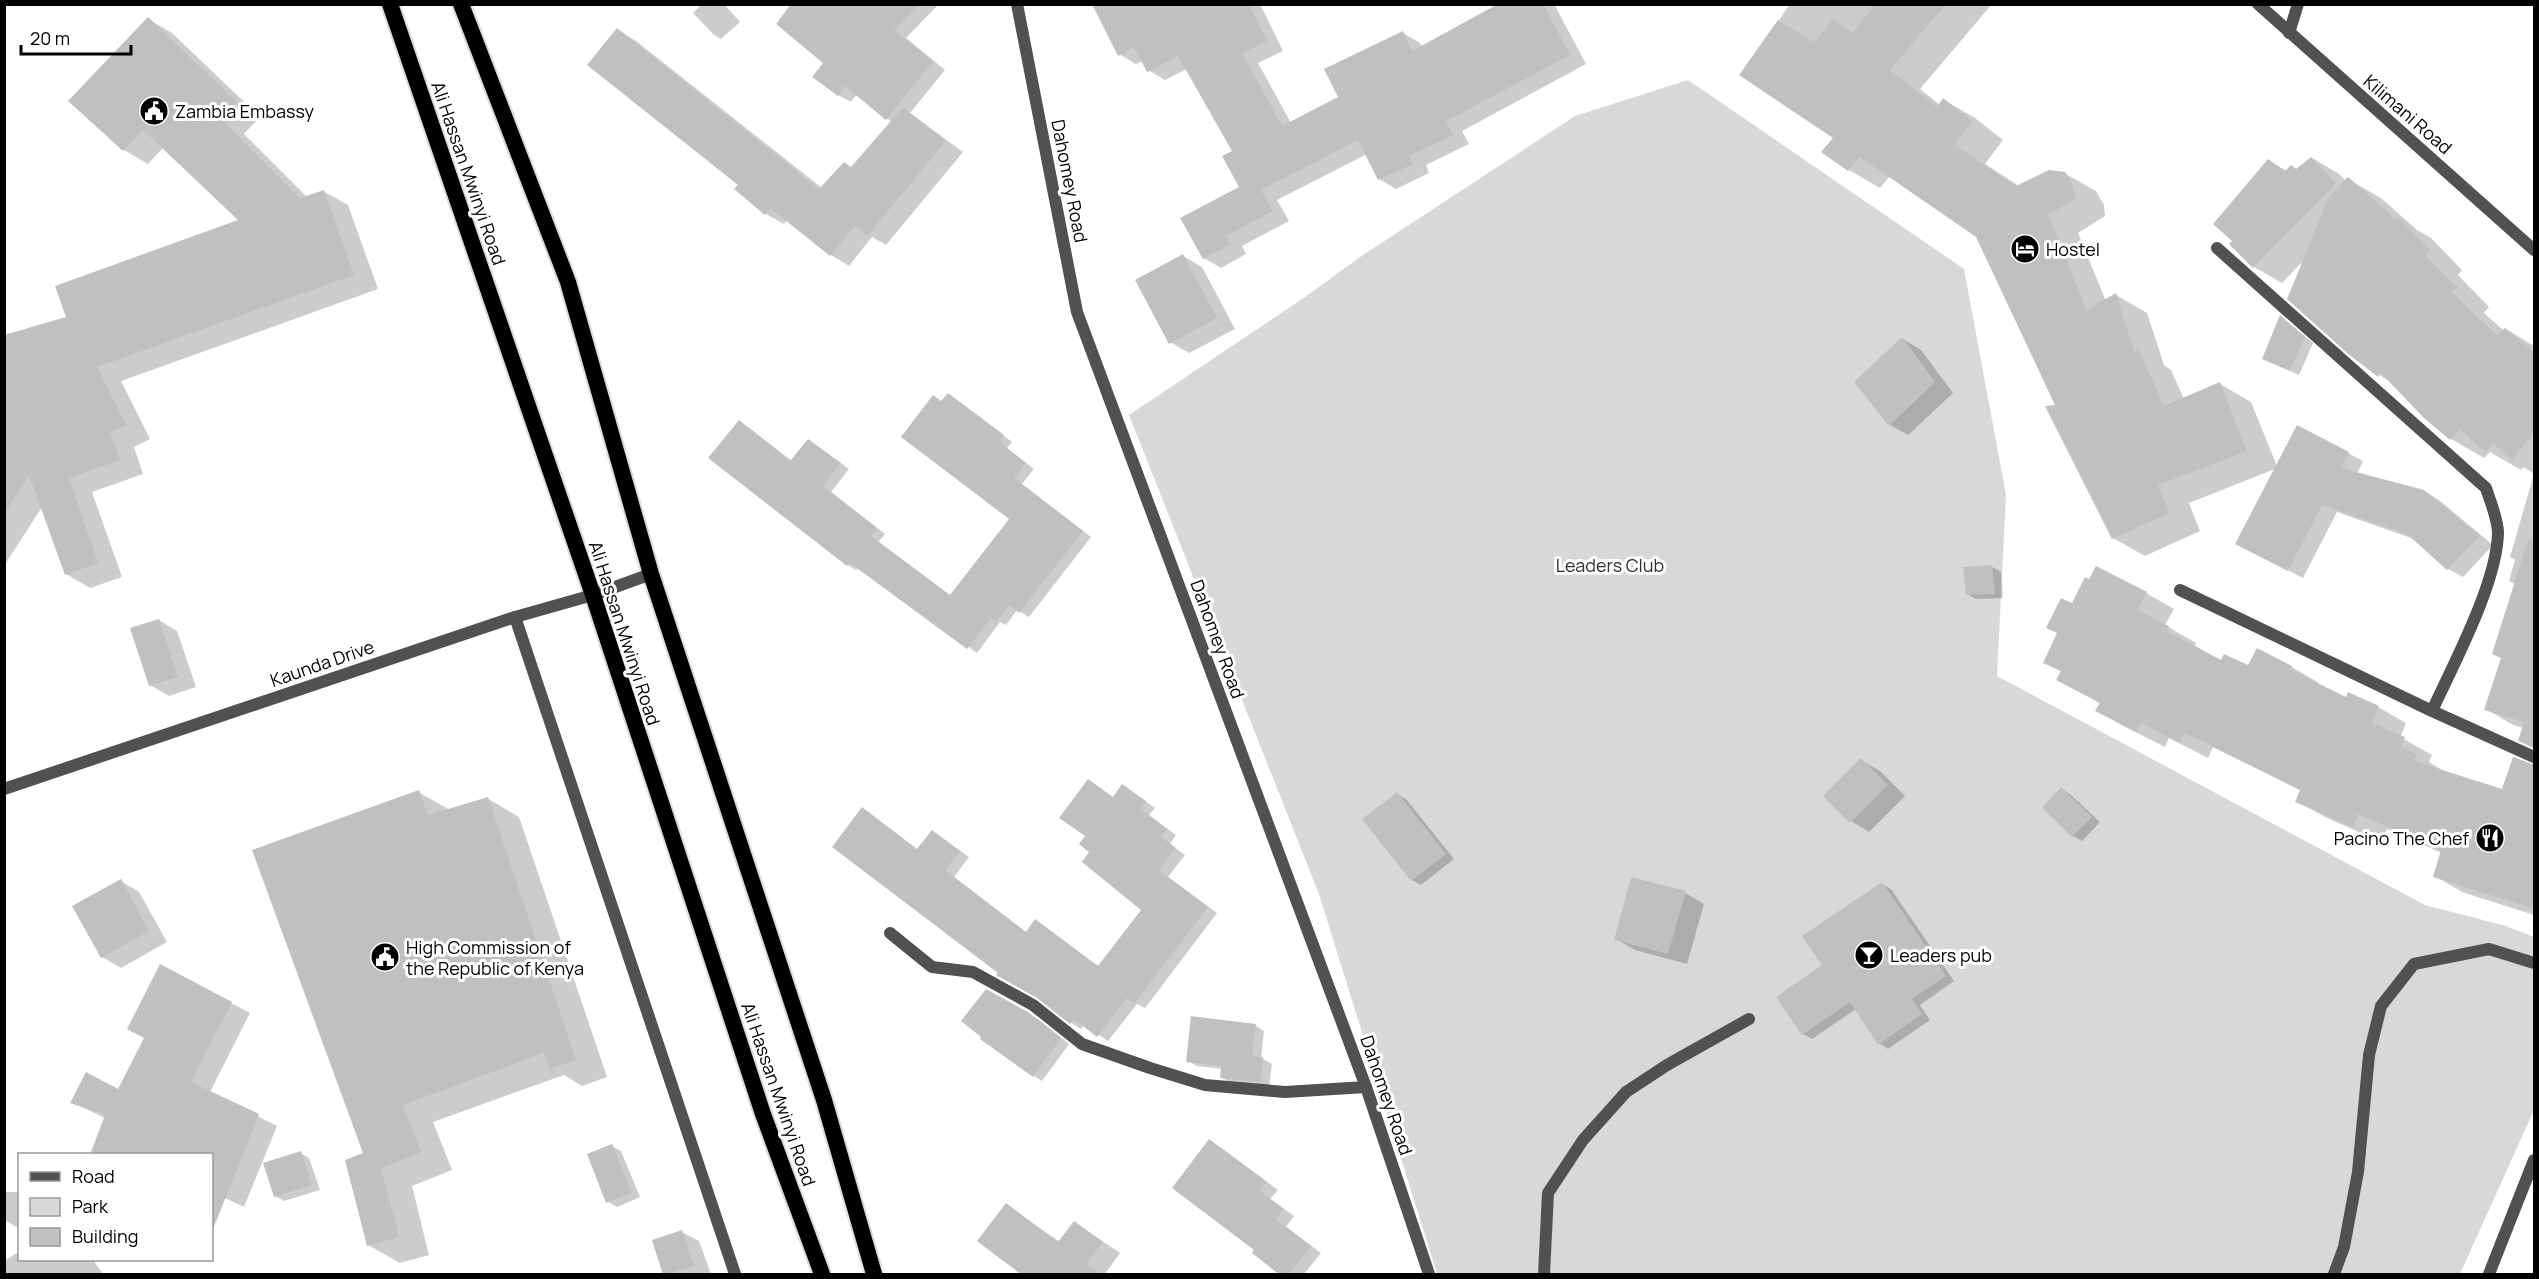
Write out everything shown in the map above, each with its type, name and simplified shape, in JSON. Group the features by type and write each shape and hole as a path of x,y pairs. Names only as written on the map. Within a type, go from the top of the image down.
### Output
{"highway":[{"name":"Ali Hassan Mwinyi Road","path":"390,4 593,595 763,1113 822,1275"},
{"name":"Ali Hassan Mwinyi Road","path":"461,4 568,282 651,574 824,1100 874,1275"}],"street":[{"name":"Dahomey Road","path":"1017,4 1077,312 1365,1087 1430,1275"},
{"name":"Kilimani Road","path":"2258,4 2535,250"},
{"path":"2289,33 2298,4"},
{"path":"2217,248 2486,488 2498,530 2496,557 2474,618 2432,711"},
{"name":"Kaunda Drive","path":"4,789 515,617 593,595 651,574"},
{"path":"2180,590 2432,711 2535,757"},
{"path":"515,617 735,1275"},
{"path":"890,933 932,967 973,972 1033,1005 1082,1044 1150,1068 1205,1085 1216,1086 1285,1092 1365,1087"},
{"path":"2334,1275 2344,1248 2358,1172 2369,1055 2382,1006 2415,964 2489,950 2535,963"},
{"path":"1544,1275 1548,1193 1582,1140 1626,1092 1667,1065 1749,1019"},
{"path":"2489,1275 2535,1160"}],"green space":[{"name":"Leaders Club","path":"1688,80 1964,269 2006,495 1997,676 2425,905 2506,926 2534,937 2534,1110 2460,1274 1437,1274 1319,894 1129,415 1305,297 1363,255 1575,116"}],"building":[{"path":"791,4 919,4 894,30 933,61 886,120 845,86 838,96 812,77 823,63 776,24"},
{"path":"1092,4 1249,4 1267,41 1242,53 1282,126 1338,97 1324,69 1403,31 1412,51 1498,4 1543,4 1570,55 1446,121 1453,135 1409,156 1413,164 1378,180 1358,140 1261,190 1273,211 1226,236 1230,244 1203,259 1180,218 1239,187 1222,156 1232,151 1178,56 1147,72 1134,47 1118,56"},
{"path":"1876,4 1946,4 1890,70 1937,107 1943,98 1972,121 1955,145 2016,186 2049,170 2065,172 2073,186 2075,199 2048,215 2087,310 2116,293 2134,352 2139,350 2164,406 2220,382 2247,451 2158,485 2170,513 2112,539 2045,406 2055,405 1976,237 1860,157 1848,171 1821,152 1833,138 1739,75 1778,20 1814,42 1833,19 1852,33"},
{"path":"148,17 237,102 221,119 300,198 324,190 354,275 97,367 126,425 110,433 120,460 69,478 98,563 65,575 29,475 4,514 4,335 66,317 55,286 238,220 143,130 123,151 68,101"},
{"path":"617,28 819,189 844,162 851,167 903,107 946,141 867,236 855,226 830,256 770,208 765,215 734,189 738,185 587,65"},
{"path":"2311,157 2336,183 2253,268 2229,244 2232,241 2213,224 2268,159 2285,171 2291,165 2296,169"},
{"path":"2348,177 2396,219 2398,217 2430,250 2425,255 2457,287 2452,293 2497,335 2505,328 2535,353 2535,432 2512,460 2493,443 2486,452 2460,430 2450,440 2424,418 2381,373 2378,377 2346,352 2287,299 2329,197"},
{"path":"1183,254 1217,318 1169,344 1135,280"},
{"path":"2280,315 2305,337 2290,371 2262,359"},
{"path":"1902,337 1935,382 1889,426 1854,382"},
{"path":"948,393 1004,435 999,442 1026,463 1014,478 1083,531 1019,613 1009,605 996,621 991,618 967,649 850,563 847,566 708,458 739,420 790,461 808,439 841,463 823,486 877,528 871,536 950,595 1009,519 901,437 933,395 941,401"},
{"path":"2297,425 2349,452 2341,468 2424,490 2480,536 2447,570 2407,534 2322,505 2288,571 2235,544"},
{"path":"2528,540 2535,541 2535,748 2518,741 2524,722 2484,710 2501,658 2492,654"},
{"path":"1992,565 1995,594 1966,595 1963,567"},
{"path":"2096,566 2147,592 2138,610 2169,626 2167,631 2221,660 2224,654 2248,665 2257,648 2292,666 2291,670 2346,697 2348,692 2379,706 2372,723 2405,737 2401,747 2417,754 2414,761 2502,789 2513,757 2535,765 2535,909 2433,877 2441,850 2358,814 2353,827 2295,802 2300,790 2185,733 2180,743 2141,723 2137,732 2095,711 2100,703 2056,680 2061,671 2043,663 2057,633 2046,628 2061,598 2072,603 2085,577 2089,579"},
{"path":"159,619 178,677 149,686 130,628"},
{"path":"1861,758 1888,785 1850,823 1823,796"},
{"path":"1088,779 1113,797 1122,784 1146,801 1140,809 1167,829 1161,837 1176,848 1159,870 1208,907 1134,1004 1127,998 1097,1037 1074,1019 1070,1024 1037,998 996,975 998,973 832,847 862,807 917,849 932,830 960,851 945,870 1026,932 1035,919 1098,966 1141,910 1082,862 1089,852 1079,844 1085,836 1059,818"},
{"path":"2061,787 2092,817 2072,837 2042,808"},
{"name":"High Commission of the Republic of Kenya","path":"419,790 428,815 488,797 576,1060 550,1069 544,1053 403,1105 421,1152 381,1168 399,1237 367,1246 345,1160 363,1153 252,850"},
{"path":"1397,792 1446,854 1411,881 1362,819"},
{"path":"1631,877 1686,891 1668,954 1614,940"},
{"path":"121,879 149,931 101,958 72,906"},
{"path":"1882,882 1946,976 1912,999 1922,1014 1878,1045 1850,1002 1802,1035 1776,997 1822,965 1802,936"},
{"path":"160,964 232,1002 191,1082 259,1114 213,1229 213,1153 91,1153 105,1115 70,1103 86,1072 118,1089 144,1038 127,1029"},
{"path":"986,989 1028,1012 1061,1038 1033,1077 980,1039 981,1037 961,1021"},
{"path":"1191,1016 1256,1024 1252,1056 1263,1057 1261,1082 1220,1078 1221,1066 1186,1062"},
{"path":"1209,1139 1267,1182 1260,1191 1284,1209 1276,1219 1311,1246 1288,1275 1280,1275 1252,1253 1254,1250 1172,1188"},
{"path":"612,1144 632,1192 606,1203 587,1154"},
{"path":"301,1151 312,1185 274,1197 263,1163"},
{"path":"1006,1203 1058,1242 1074,1221 1103,1242 1086,1264 1101,1275 1022,1275 977,1241"},
{"path":"682,1230 694,1266 663,1275 652,1240"}],"place":[{"name":"Zambia Embassy","path":"154,111"},
{"name":"Hostel","path":"2025,249"},
{"name":"Pacino The Chef","path":"2490,838"},
{"name":"Leaders pub","path":"1869,955"},
{"name":"High Commission of the Republic of Kenya","path":"385,957"}]}
